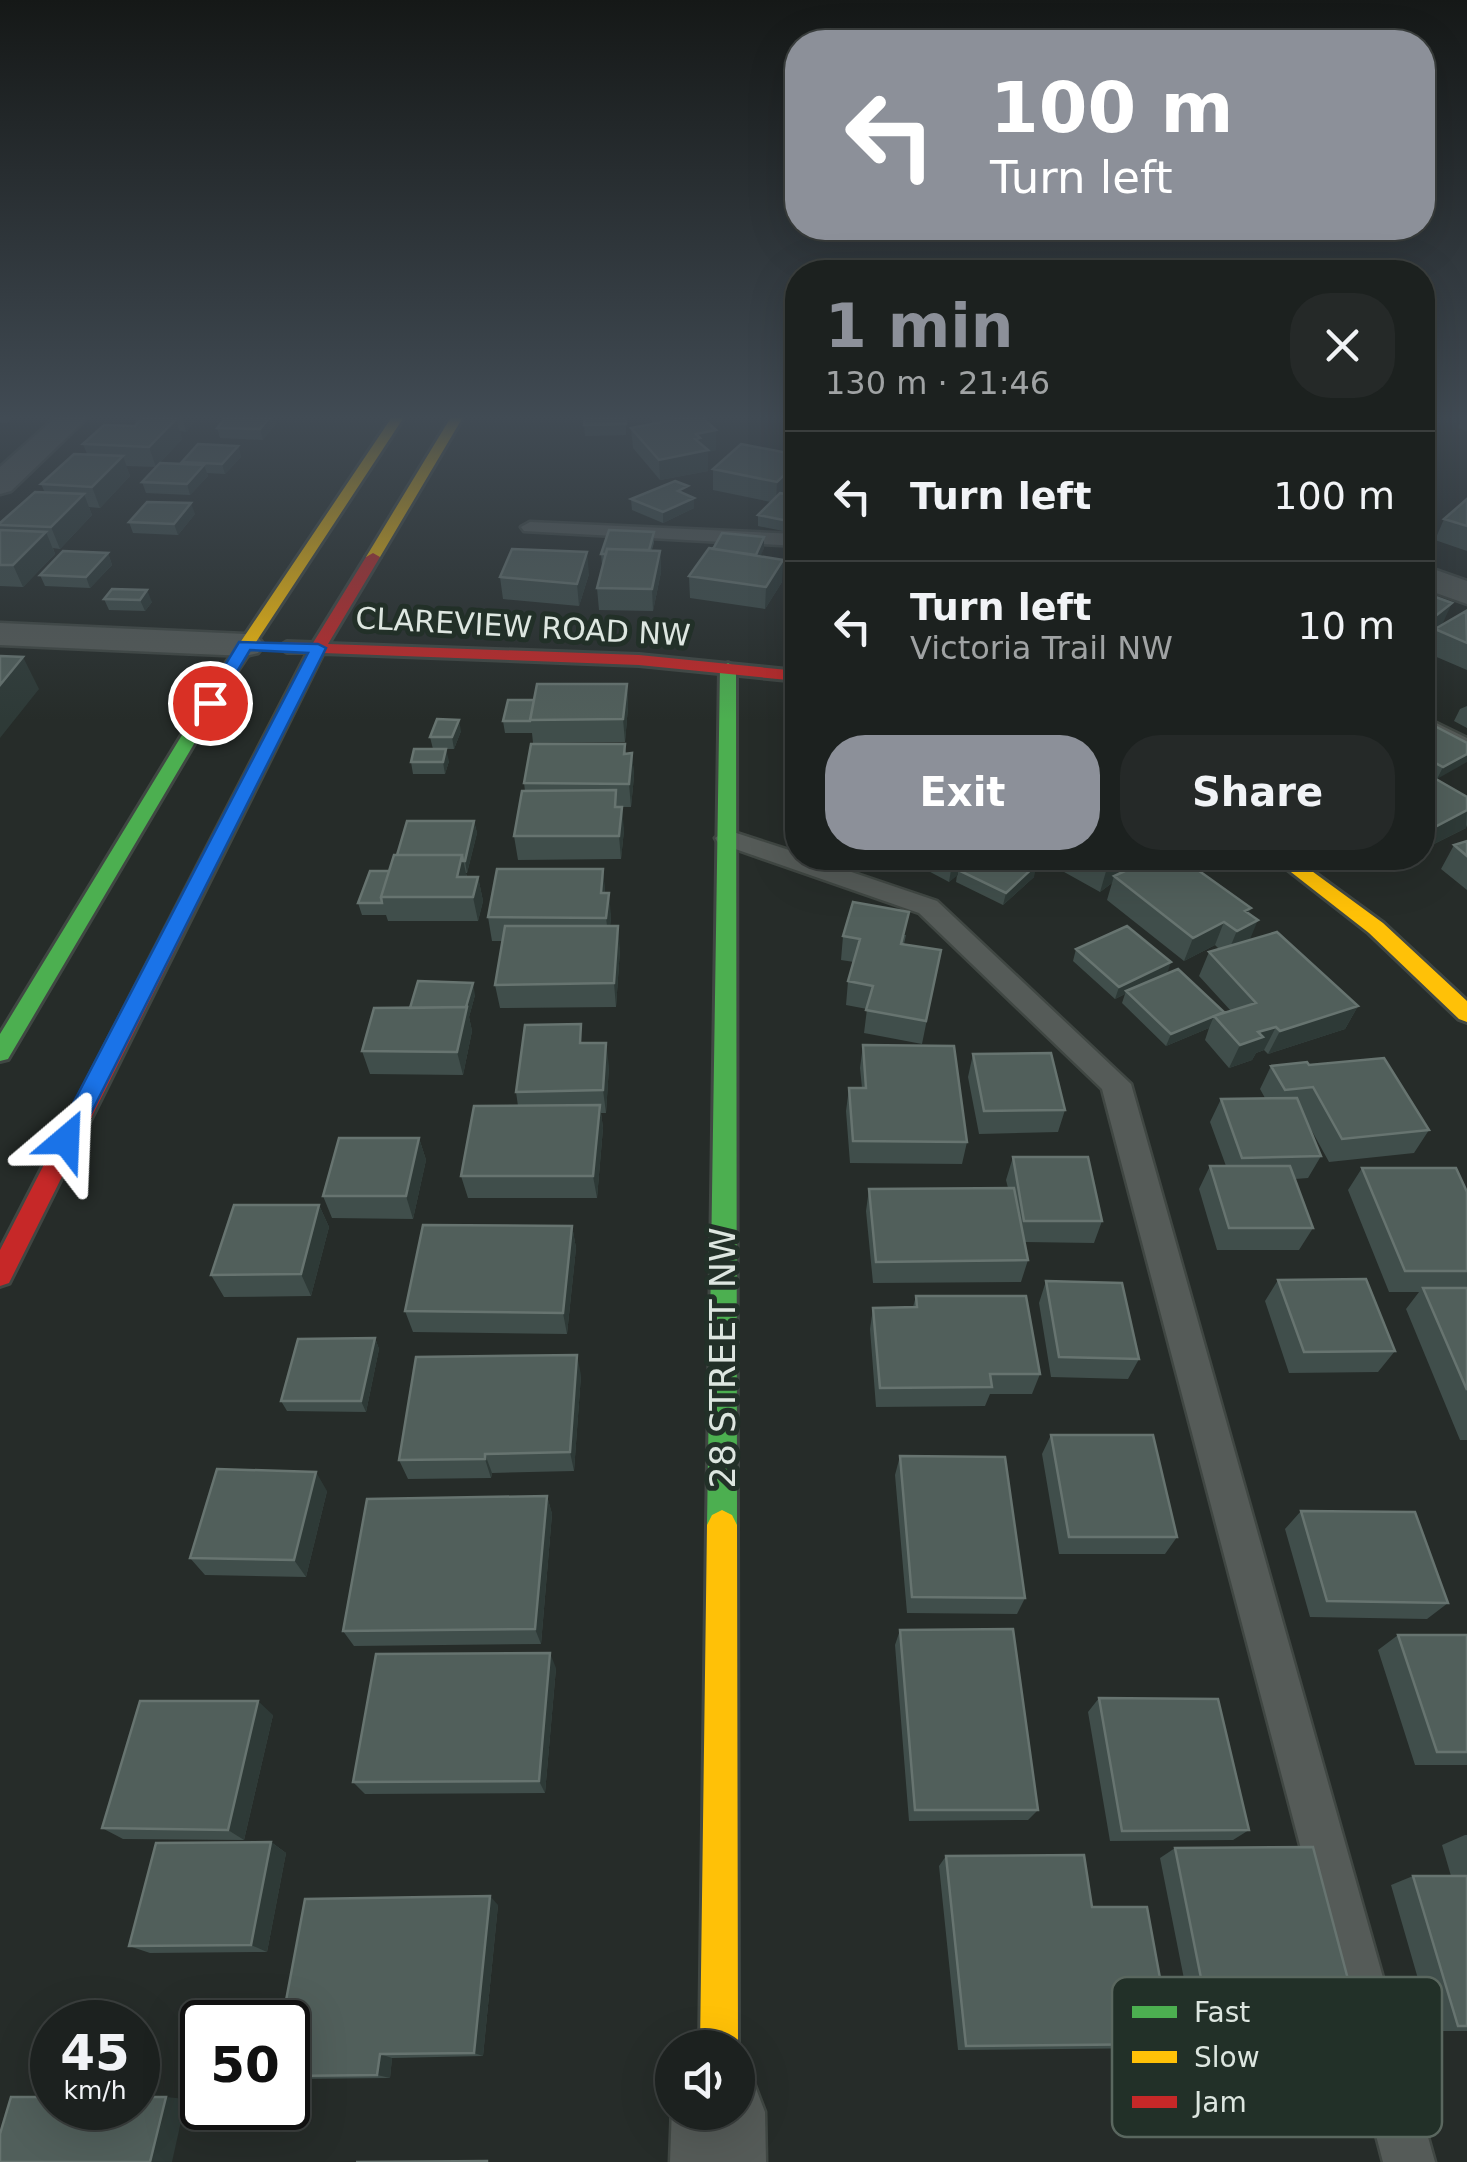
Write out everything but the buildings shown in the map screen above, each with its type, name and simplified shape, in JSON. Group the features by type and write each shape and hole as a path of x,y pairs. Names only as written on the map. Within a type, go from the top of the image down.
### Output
{"main road":[{"path":"0,1053 245,646 331,518"},
{"path":"0,1275 318,648 396,518"},
{"name":"CLAREVIEW ROAD NW","path":"245,646 552,655 785,675"},
{"name":"28 STREET NW","path":"719,2030 728,668"},
{"path":"1298,870 1376,928 1467,1014"}],"street":[{"path":"1435,581 1467,593"},
{"path":"0,634 245,646"},
{"path":"718,2130 718,2162"}],"lane":[{"path":"530,527 785,539"},
{"path":"1435,731 1467,747"},
{"path":"727,838 785,858"},
{"path":"820,870 928,907 1116,1084 1359,1977"},
{"path":"1402,2137 1409,2162"}],"traffic: fast":[{"path":"722,1525 728,668"},
{"path":"0,1053 229,671"}],"traffic: slow":[{"path":"229,671 331,518"},
{"path":"373,557 396,518"},
{"path":"1298,870 1376,928 1467,1014"},
{"path":"719,2030 722,1525"}],"traffic: jam":[{"path":"0,1275 318,648 373,557"},
{"path":"287,647 639,660 785,675"}],"route":[{"path":"66,1140 318,648 245,646 210,703"}]}
